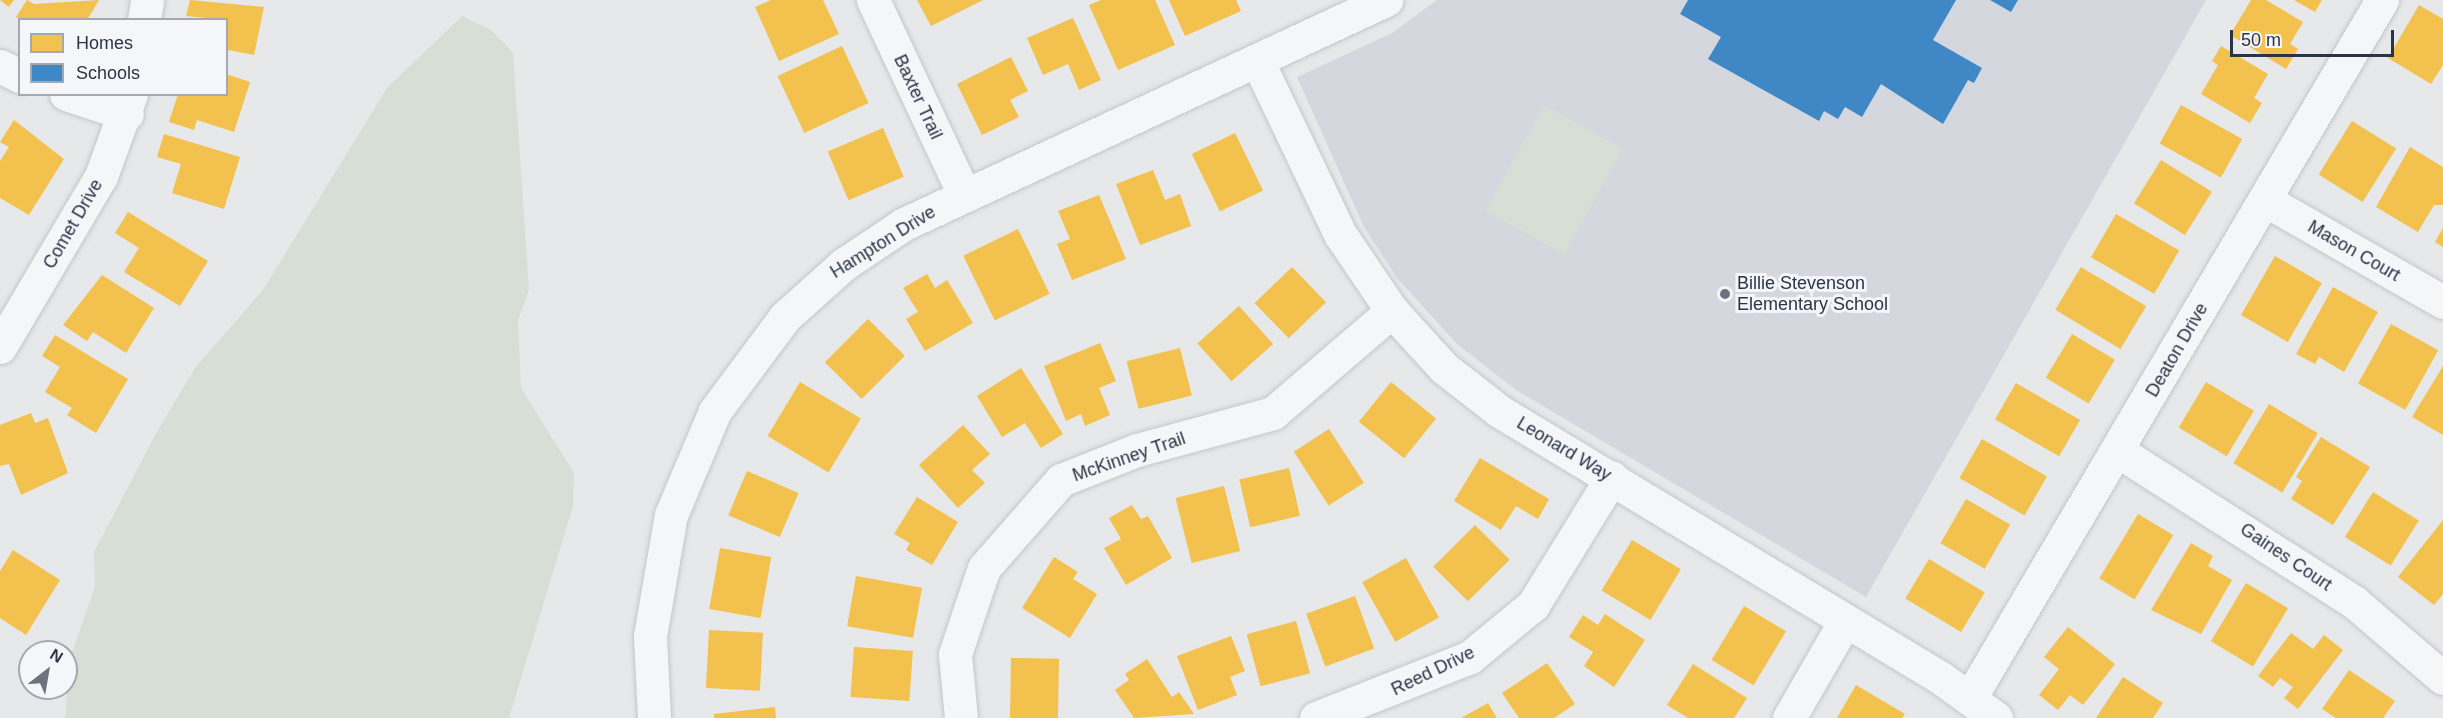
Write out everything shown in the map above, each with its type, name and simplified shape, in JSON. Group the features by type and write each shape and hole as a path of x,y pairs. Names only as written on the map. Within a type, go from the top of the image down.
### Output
{"street":[{"path":"144,18 147,0"},
{"name":"Baxter Trail","path":"873,0 964,194"},
{"name":"Hampton Drive","path":"654,718 650,636 662,554 683,479 715,411 760,345 816,286 904,224 964,194 1386,0"},
{"name":"Deaton Drive","path":"1970,698 2118,451 2382,0"},
{"name":"Leonard Way","path":"1257,60 1327,210 1392,311 1472,392 1970,698 1996,718"},
{"path":"0,66 18,75"},
{"path":"79,96 129,104"},
{"name":"Comet Drive","path":"0,347 101,176 129,104"},
{"name":"Mason Court","path":"2265,200 2443,302"},
{"name":"McKinney Trail","path":"961,718 955,654 984,568 1061,480 1137,450 1273,413 1392,311"},
{"name":"Gaines Court","path":"2118,451 2354,602 2443,678"},
{"name":"Reed Drive","path":"1316,718 1470,657 1533,605 1612,477"},
{"path":"1789,718 1845,621"}],"shaded area":[{"name":"Billie Stevenson Elementary School","path":"1437,0 2206,0 1866,597 1516,390 1457,344 1397,278 1363,225 1297,77 1392,33"},
{"path":"462,16 491,30 513,53 529,289 518,321 521,388 574,473 573,506 509,718 65,718 67,700 78,700 76,640 95,587 94,552 158,430 195,368 263,290 387,88"},
{"path":"1544,105 1623,149 1564,254 1485,211"}],"building: Homes":[{"path":"0,0 14,0 9,7"},
{"path":"27,0 34,4 99,0 88,18 16,17"},
{"path":"190,0 264,7 254,55 228,52 228,18 186,16"},
{"path":"771,0 823,0 839,34 779,61 755,7"},
{"path":"917,0 983,0 931,26"},
{"path":"1101,0 1155,0 1175,45 1118,70 1089,5"},
{"path":"1169,0 1236,0 1241,11 1185,36"},
{"path":"2251,0 2266,0 2303,22 2290,44 2298,49 2286,69 2230,35"},
{"path":"2294,0 2322,0 2315,12"},
{"path":"2419,5 2443,19 2443,65 2431,84 2388,58"},
{"path":"1073,18 1101,80 1079,90 1068,64 1043,75 1027,38"},
{"path":"842,46 869,103 804,133 778,76"},
{"path":"2221,46 2268,74 2254,98 2262,103 2250,123 2201,94 2218,65 2212,61"},
{"path":"1011,57 1028,91 1010,100 1019,117 982,135 957,84"},
{"path":"228,75 250,82 234,132 197,120 194,130 169,122 177,96 228,96"},
{"path":"2181,105 2242,139 2221,177 2160,143"},
{"path":"14,120 64,159 29,215 0,198 0,161 9,147 0,142"},
{"path":"2352,121 2396,149 2363,202 2319,174"},
{"path":"883,128 904,177 848,200 828,151"},
{"path":"1235,133 1263,191 1220,212 1192,154"},
{"path":"164,134 240,157 224,209 172,193 181,164 157,157"},
{"path":"2410,147 2443,167 2443,205 2434,205 2418,232 2376,207"},
{"path":"2161,160 2212,192 2185,235 2134,203"},
{"path":"1153,170 1165,200 1180,194 1191,226 1140,245 1116,184"},
{"path":"1099,195 1126,259 1072,280 1057,244 1070,239 1058,211"},
{"path":"128,212 208,261 180,306 124,272 139,248 115,233"},
{"path":"2116,214 2179,250 2154,294 2091,257"},
{"path":"2443,228 2443,247 2435,242"},
{"path":"1018,229 1050,294 995,320 963,256"},
{"path":"2275,256 2322,283 2288,342 2241,315"},
{"path":"1292,267 1326,302 1289,338 1255,303"},
{"path":"2081,267 2146,306 2120,349 2055,310"},
{"path":"927,274 935,288 947,280 973,323 925,351 906,319 918,312 903,288"},
{"path":"102,275 154,308 126,353 93,332 87,341 63,325"},
{"path":"2333,287 2378,312 2344,372 2319,357 2315,364 2296,354"},
{"path":"1239,306 1273,344 1232,381 1197,343"},
{"path":"868,319 905,356 862,399 825,362"},
{"path":"2391,324 2438,350 2405,410 2358,383"},
{"path":"2072,334 2115,360 2089,403 2046,378"},
{"path":"55,335 128,379 96,433 67,415 72,408 45,392 60,367 42,356"},
{"path":"1100,343 1116,381 1099,388 1110,415 1085,426 1081,414 1066,421 1044,366"},
{"path":"1180,348 1192,396 1138,409 1127,361"},
{"path":"2443,366 2443,435 2412,417"},
{"path":"1021,368 1063,434 1041,448 1025,423 1002,437 977,396"},
{"path":"800,382 861,419 828,473 768,436"},
{"path":"1391,382 1436,419 1404,458 1359,422"},
{"path":"2206,382 2254,411 2227,456 2179,427"},
{"path":"2016,383 2080,420 2059,456 1995,419"},
{"path":"2269,404 2318,433 2282,493 2233,463"},
{"path":"31,413 35,423 48,418 68,473 21,495 9,464 0,466 0,425"},
{"path":"963,425 990,454 972,470 985,483 958,508 919,465"},
{"path":"1329,429 1364,483 1329,506 1294,452"},
{"path":"2321,437 2370,467 2333,525 2291,499 2302,481 2296,477"},
{"path":"1982,439 2047,476 2024,515 1960,478"},
{"path":"1480,458 1549,499 1538,519 1516,506 1501,530 1454,501"},
{"path":"1289,468 1300,516 1250,527 1239,479"},
{"path":"747,471 799,493 780,537 728,515"},
{"path":"1224,486 1240,551 1192,563 1175,498"},
{"path":"2373,492 2419,521 2391,566 2345,537"},
{"path":"917,497 958,522 932,565 906,550 910,543 894,534"},
{"path":"1966,499 2010,524 1985,569 1940,543"},
{"path":"1132,505 1141,519 1148,516 1172,558 1126,585 1104,548 1121,539 1109,518"},
{"path":"2138,514 2173,535 2135,599 2099,578"},
{"path":"2443,520 2443,594 2434,605 2398,577"},
{"path":"1475,525 1510,560 1468,601 1433,567"},
{"path":"1632,540 1681,569 1650,620 1602,591"},
{"path":"2191,543 2213,556 2208,566 2232,580 2201,634 2151,610"},
{"path":"720,548 771,557 760,618 709,609"},
{"path":"13,550 60,580 26,635 0,618 0,571"},
{"path":"1054,557 1078,572 1073,579 1097,594 1070,638 1022,608"},
{"path":"1406,558 1439,617 1395,642 1362,582"},
{"path":"1929,559 1985,592 1961,632 1905,598"},
{"path":"856,576 922,588 913,638 847,626"},
{"path":"2246,583 2288,608 2253,667 2211,641"},
{"path":"1355,596 1374,649 1325,666 1306,614"},
{"path":"1744,606 1786,631 1754,685 1712,660"},
{"path":"1605,614 1645,640 1614,687 1584,666 1593,652 1569,637 1583,615 1598,625"},
{"path":"1296,621 1310,673 1261,686 1247,634"},
{"path":"2068,627 2115,664 2083,705 2070,695 2058,710 2039,695 2059,669 2044,657"},
{"path":"709,630 763,633 760,691 706,688"},
{"path":"2291,633 2313,649 2324,635 2343,650 2298,709 2284,698 2293,687 2280,678 2273,687 2258,676"},
{"path":"1231,636 1245,671 1230,677 1237,695 1198,710 1177,656"},
{"path":"854,647 913,651 909,701 851,697"},
{"path":"1011,658 1059,659 1058,718 1010,718"},
{"path":"1147,659 1172,697 1179,692 1194,714 1134,718 1115,690 1129,680 1125,674"},
{"path":"1547,663 1575,704 1554,718 1519,718 1502,693"},
{"path":"1693,664 1747,698 1734,718 1688,718 1667,705"},
{"path":"2349,670 2395,701 2383,718 2336,718 2322,709"},
{"path":"2123,677 2163,703 2153,718 2096,718"},
{"path":"1856,685 1905,714 1902,718 1837,718"},
{"path":"1488,703 1497,718 1461,718"},
{"path":"775,707 776,718 714,718 714,714"}],"building: Schools":[{"path":"1688,0 1956,0 1933,40 1982,68 1974,83 1968,80 1943,124 1881,84 1862,117 1845,107 1838,119 1824,111 1819,121 1708,59 1721,37 1680,14"},
{"path":"1990,0 2018,0 2011,12"}],"place":[{"name":"Billie Stevenson Elementary School","path":"1725,294"}]}
